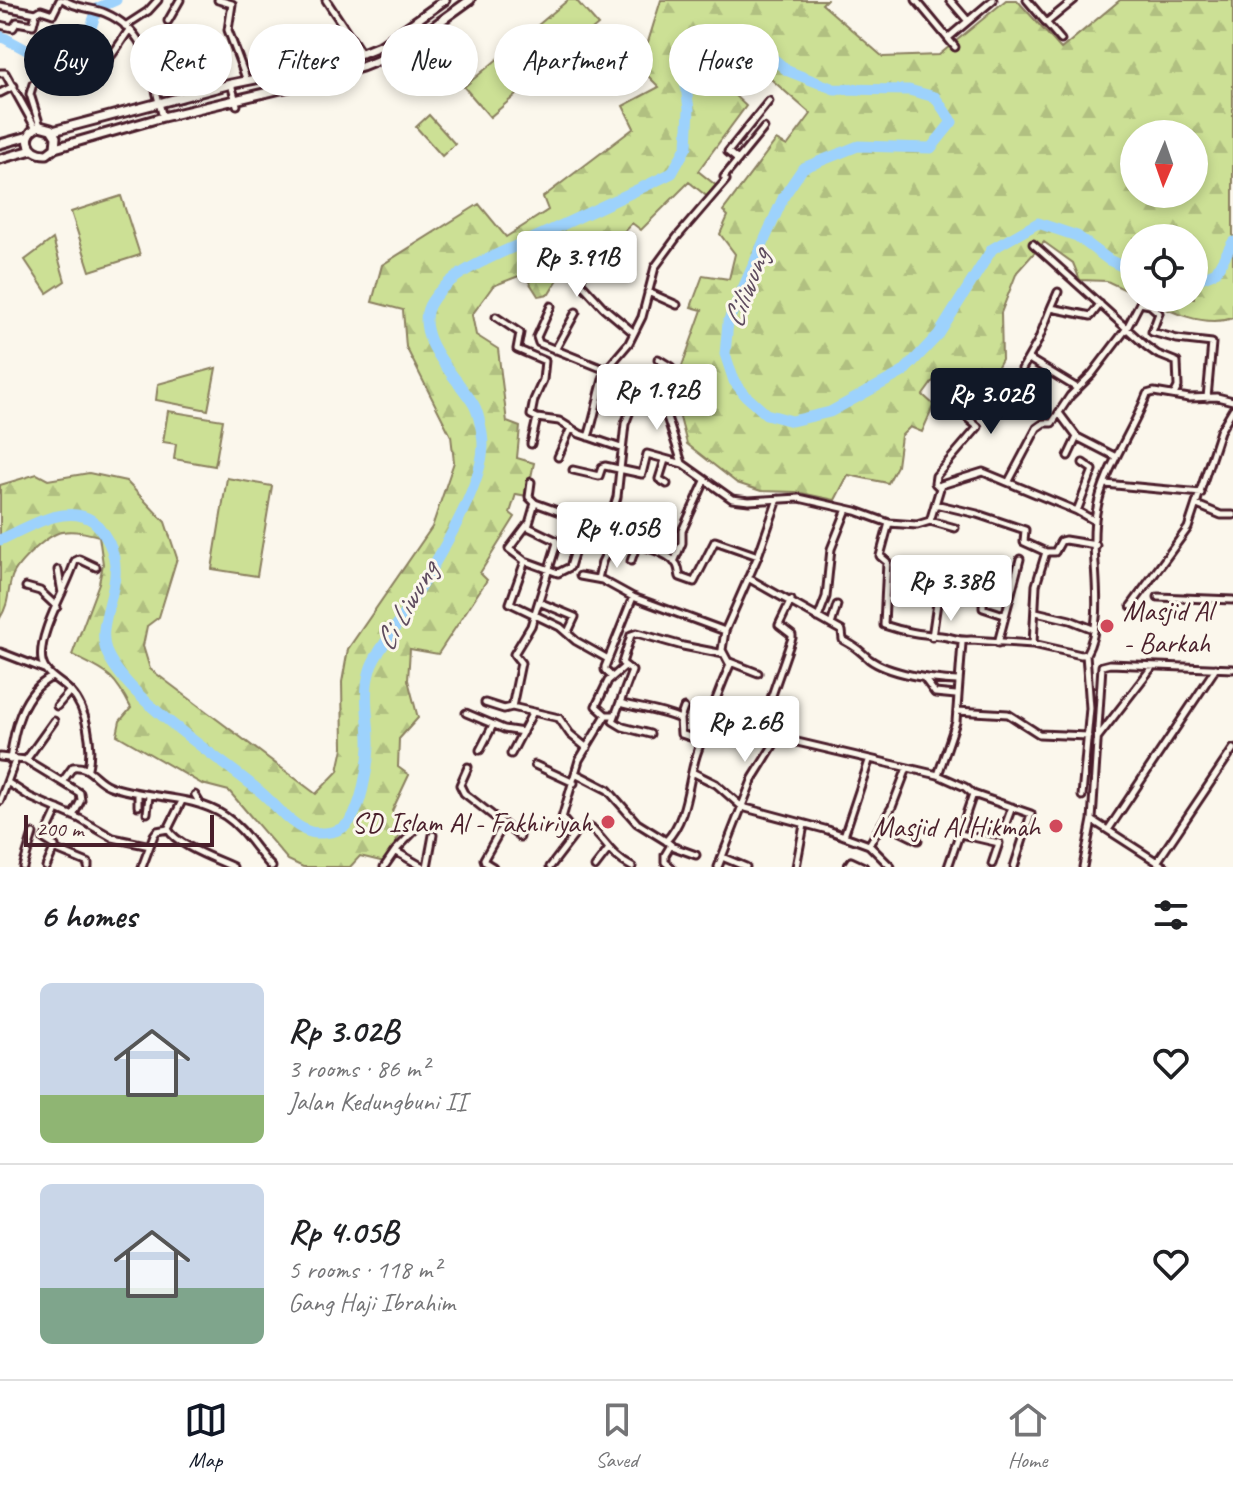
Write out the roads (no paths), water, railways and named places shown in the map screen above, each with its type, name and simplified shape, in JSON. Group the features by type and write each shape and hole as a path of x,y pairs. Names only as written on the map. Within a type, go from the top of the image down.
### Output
{"main road":[{"path":"365,52 382,45 445,0"},
{"path":"0,159 32,150 43,154 110,131 236,102 375,62 409,44 470,0"},
{"path":"232,84 247,81"},
{"path":"0,144 29,136 37,127 53,131 185,96"},
{"path":"53,131 57,139 55,148"},
{"path":"29,136 28,143 32,150"}],"street":[{"path":"0,6 53,14 62,0 73,6 95,10 127,28 147,53 163,117"},
{"path":"37,127 30,94 33,84 42,80 87,79 100,70 127,28 158,0"},
{"path":"168,21 180,0"},
{"path":"218,0 232,4 228,30 247,81"},
{"path":"326,0 342,24"},
{"path":"916,0 955,47"},
{"path":"950,0 968,21"},
{"path":"948,38 993,0"},
{"path":"1027,0 1061,40"},
{"path":"1046,23 1074,0"},
{"path":"95,2 95,10"},
{"path":"0,25 13,28 17,22 33,25 36,13"},
{"path":"0,73 5,73 14,86 37,127"},
{"path":"0,93 14,86"},
{"path":"232,88 236,102"},
{"path":"738,160 728,152 769,101"},
{"path":"588,437 597,413 597,395 606,370 642,317 655,267 764,128"},
{"path":"110,131 113,142"},
{"path":"1033,244 1157,354 1177,362 1178,387 1174,395"},
{"path":"596,261 586,266 580,282 634,333"},
{"path":"648,292 677,305"},
{"path":"1022,369 1058,292"},
{"path":"1009,481 1037,428 1044,423 1052,423 1127,328 1140,303 1150,305 1159,313 1152,332 1212,343 1207,398"},
{"path":"1051,308 1091,316 1100,304"},
{"path":"551,306 537,340 606,370 637,393 663,405"},
{"path":"555,350 576,312"},
{"path":"496,317 520,333 517,349 545,363 543,380 531,413 537,418 559,421 588,437 621,448"},
{"path":"658,359 671,367 663,405 683,464"},
{"path":"1029,359 1077,388"},
{"path":"1082,796 1088,736 1086,654 1096,603 1095,521 1105,484 1149,392 1221,397 1233,401"},
{"path":"607,529 614,506 625,424 637,393"},
{"path":"939,487 935,483 936,476 978,427 950,403"},
{"path":"1131,606 1185,533 1220,431 1233,409"},
{"path":"1059,413 1077,437 1116,457"},
{"path":"531,444 537,418"},
{"path":"558,457 571,428"},
{"path":"1068,456 1077,437"},
{"path":"573,470 598,476 603,466 642,474 647,454 683,464 732,499 799,498 889,523 917,525 930,521 955,528"},
{"path":"665,460 659,479 667,484"},
{"path":"1077,511 1093,470 1083,463"},
{"path":"939,487 983,472 1095,521"},
{"path":"674,562 682,543 682,531 705,481"},
{"path":"531,482 529,497 535,503 651,549 674,562 678,577 694,582 715,541 758,556"},
{"path":"1105,484 1201,493"},
{"path":"930,521 939,487"},
{"path":"758,673 729,662 724,654 725,631 758,556 778,499"},
{"path":"535,503 527,525 509,549 525,561 549,570 562,572 570,567 584,521"},
{"path":"935,504 1025,530 1024,542 1046,552 1055,552 1061,541 1065,540 1096,545"},
{"path":"1197,505 1221,515 1233,515"},
{"path":"614,506 656,518 658,525 651,549"},
{"path":"818,618 826,597 831,549 847,509"},
{"path":"889,523 880,556 887,562 884,625 910,634 952,638 962,643 971,640 1033,644 1086,654"},
{"path":"512,707 521,663 514,654 534,616 557,541 527,525"},
{"path":"598,579 602,562 615,536"},
{"path":"631,561 637,544"},
{"path":"1033,644 1036,585 1046,552"},
{"path":"45,670 42,644 76,559 96,567"},
{"path":"998,643 1020,559"},
{"path":"525,561 510,603 568,632 576,641 608,659"},
{"path":"58,570 61,598"},
{"path":"580,576 598,579 633,597 725,631"},
{"path":"748,578 842,631 843,640 862,650 872,661 932,680 957,681"},
{"path":"984,579 983,608 1004,615"},
{"path":"932,637 940,583"},
{"path":"26,587 40,591 57,607"},
{"path":"611,676 605,670 608,659 633,597"},
{"path":"1158,597 1233,600"},
{"path":"767,734 774,709 770,701 792,638 779,626 791,600"},
{"path":"539,602 575,617 568,632"},
{"path":"831,625 837,605"},
{"path":"1036,612 1093,629"},
{"path":"650,734 615,724 615,715 632,671 622,662 634,632 724,654"},
{"path":"938,775 954,729 962,643"},
{"path":"0,652 45,670 70,691 78,704 91,743 88,768"},
{"path":"671,867 665,862 668,843 681,819 697,754 729,662"},
{"path":"1083,867 1092,820 1101,669 1104,665 1233,669"},
{"path":"615,715 606,715 596,706 611,676 625,666"},
{"path":"1098,737 1154,666"},
{"path":"1108,830 1216,668"},
{"path":"0,801 21,714 37,685 52,677"},
{"path":"924,677 935,693 956,695"},
{"path":"57,706 70,691"},
{"path":"485,703 559,718 570,734 587,748"},
{"path":"620,703 643,710 659,710 680,719"},
{"path":"684,708 680,719 681,734 702,741"},
{"path":"957,711 1008,714 1039,734 1088,736"},
{"path":"511,754 533,712"},
{"path":"466,713 493,725 523,732"},
{"path":"550,867 573,837 573,831 562,818 579,762 606,715"},
{"path":"26,760 54,721"},
{"path":"708,721 938,775 973,794 1027,811 1032,816 1014,867"},
{"path":"480,750 493,725"},
{"path":"718,867 753,778 779,736"},
{"path":"1157,862 1233,749"},
{"path":"0,757 26,760 81,795 73,816"},
{"path":"844,836 869,761"},
{"path":"535,765 574,783"},
{"path":"62,782 74,766 88,768 106,785 201,805 227,817 272,867"},
{"path":"468,767 460,783 464,793 520,837"},
{"path":"869,845 883,823 907,767"},
{"path":"694,773 716,784 742,807 869,845 891,867"},
{"path":"577,774 608,790 637,823 668,843 696,855"},
{"path":"7,782 27,796 113,838 150,846"},
{"path":"138,793 138,806"},
{"path":"948,867 973,794"},
{"path":"195,795 201,805"},
{"path":"147,813 149,796"},
{"path":"182,801 168,829 170,835 233,867"},
{"path":"1005,826 1012,807"},
{"path":"46,867 55,845 44,839 58,809"},
{"path":"1092,820 1165,867"},
{"path":"883,823 918,840"},
{"path":"493,867 484,859 504,824"},
{"path":"384,867 420,825"},
{"path":"795,867 805,825"},
{"path":"573,831 591,828 602,838 620,865 632,867"},
{"path":"142,867 157,831 168,829"},
{"path":"23,867 33,834"},
{"path":"960,834 999,843 992,864"},
{"path":"395,851 414,865 425,867 433,835"},
{"path":"54,849 88,863 88,867"},
{"path":"595,867 608,850"},
{"path":"722,857 746,867"},
{"path":"847,867 852,861 864,867"}],"waterway":[{"path":"0,36 52,61 72,61 85,44 98,8 116,0"},
{"name":"Ci Liwung","path":"0,540 58,516 82,516 96,523 109,543 114,558 115,573 104,640 107,653 118,671 153,708 257,789 291,821 309,832 331,832 341,829 351,820 363,790 369,747 367,689 372,665 462,514 480,466 483,441 476,409 431,341 427,314 432,301 441,289 468,269 672,173 687,146 689,109 683,65 699,37 722,32 748,38 788,71 834,89 909,90 935,97 952,122 931,148 858,146 803,168 784,196 728,322 725,354 734,381 766,414 792,421 830,412 903,372 939,334 992,249 1038,223 1077,236 1120,265"},
{"name":"Ciliwung","path":"1208,275 1216,272 1233,242"}],"place":[{"name":"Masjid Al - Barkah","path":"1107,626"},
{"name":"SD Islam Al - Fakhiriyah","path":"608,822"},
{"name":"Masjid Al Hikmah","path":"1056,826"}]}
